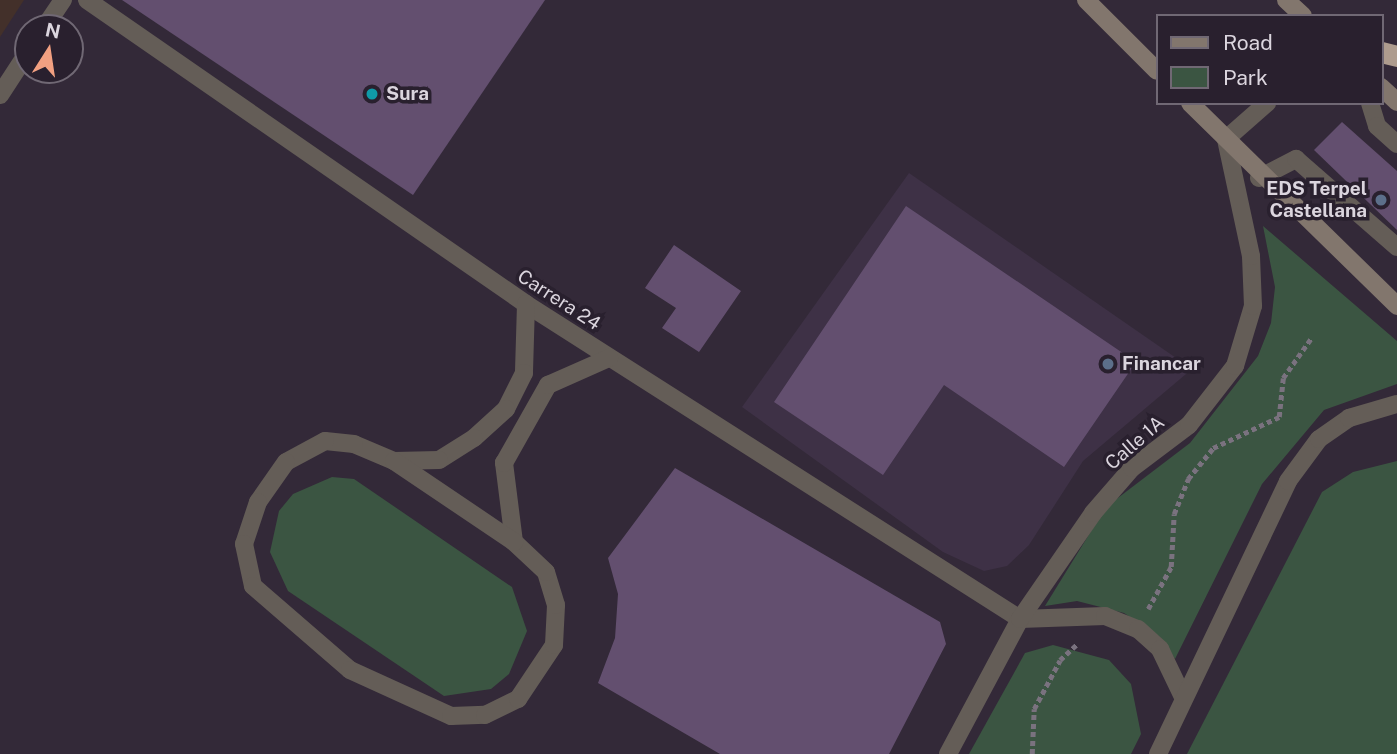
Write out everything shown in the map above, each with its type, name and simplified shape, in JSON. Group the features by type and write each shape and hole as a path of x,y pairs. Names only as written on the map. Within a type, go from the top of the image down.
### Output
{"main road":[{"path":"1086,0 1156,70"},
{"path":"1286,0 1301,14"},
{"path":"1383,89 1397,102"},
{"path":"1192,105 1259,178 1397,306"}],"street":[{"name":"Carrera 24","path":"87,0 526,304 1020,618"},
{"path":"0,95 14,74"},
{"path":"1226,139 1265,105"},
{"path":"1371,105 1377,126 1397,144"},
{"name":"Calle 1A","path":"948,754 1020,618 1109,495 1132,468 1189,425 1235,366 1252,293 1226,139"},
{"path":"1259,178 1296,159 1397,247"},
{"path":"394,461 439,460 506,409 524,373 526,304"},
{"path":"514,542 504,463 521,423 548,384 609,358"},
{"path":"1158,754 1296,470 1319,439 1349,418 1397,404"},
{"path":"325,441 354,444 394,461 514,542 546,572 556,605 554,645 518,699 485,715 451,716 350,670 253,586 244,544 258,502 286,462 325,441"},
{"path":"1020,618 1105,615 1138,629 1160,649 1184,699"}],"path":[{"path":"1032,754 1029,730 1060,660 1105,615 1147,610 1155,600 1171,567 1174,514 1188,478 1213,448 1279,417 1283,378 1312,337"}],"shaded area":[{"path":"0,0 24,0 14,14 0,37"},
{"path":"909,173 1192,369 1083,461 1029,545 1007,566 984,571 943,552 742,407"}],"green space":[{"path":"1263,226 1397,341 1397,384 1324,410 1262,484 1175,659 1160,637 1124,613 1077,601 1045,606 1106,507 1190,443 1258,356 1271,323 1275,287"},
{"path":"1397,461 1397,754 1187,754 1322,492 1353,472"},
{"path":"332,477 354,479 512,587 527,631 509,674 491,689 444,696 288,591 270,552 279,511 293,494"},
{"path":"1053,645 1109,660 1131,684 1141,734 1131,754 969,754 1025,653"}],"building":[{"name":"Sura","path":"122,0 545,0 413,195"},
{"name":"EDS Terpel Castellana","path":"1342,122 1397,171 1397,230 1314,150"},
{"path":"906,206 1136,362 1064,467 944,385 883,475 774,402"},
{"path":"674,245 741,291 699,352 662,328 676,308 645,288"},
{"path":"675,468 940,622 946,644 889,754 720,754 598,683 615,638 618,594 608,558"}],"place":[{"name":"Sura","path":"372,94"},
{"name":"EDS Terpel Castellana","path":"1381,200"},
{"name":"Financar","path":"1108,364"}]}
